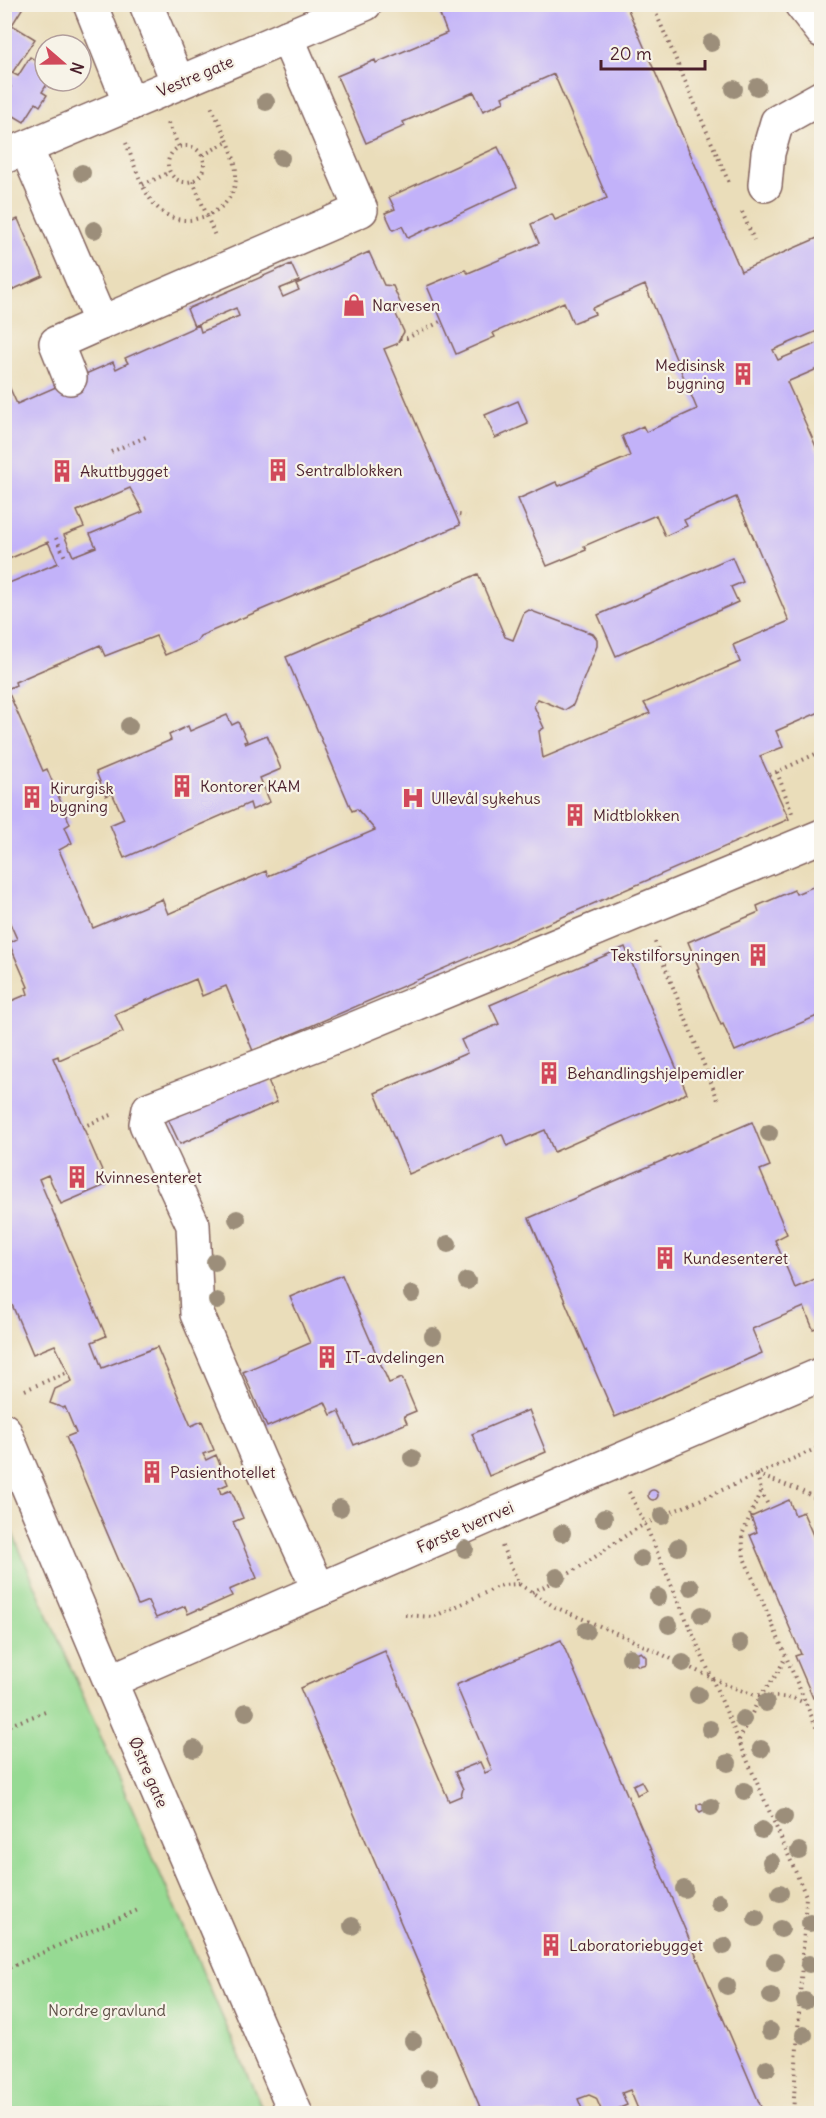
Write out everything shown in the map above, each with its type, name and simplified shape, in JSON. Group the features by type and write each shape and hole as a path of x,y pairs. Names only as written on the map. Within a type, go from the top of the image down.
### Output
{"street":[{"path":"90,4 130,104"},
{"path":"146,4 178,83"},
{"name":"Vestre gate","path":"15,152 364,4"},
{"path":"801,4 822,31"},
{"path":"70,378 56,343 361,210 287,38"},
{"path":"765,185 768,153 777,122 822,97"},
{"path":"15,152 101,323"},
{"path":"319,1590 261,1464 197,1314 193,1225 146,1124 149,1109 327,1040 808,829"},
{"name":"Første tverrvei","path":"110,1681 822,1374"},
{"name":"Østre gate","path":"4,1430 296,2114"}],"path":[{"path":"652,4 731,186"},
{"path":"124,139 151,202 168,216 188,220 207,216 226,202 235,183 236,163 209,102"},
{"path":"167,121 178,147"},
{"path":"203,155 227,142"},
{"path":"178,147 194,147 203,155 205,161 202,173 192,181 182,181 170,172 168,160 178,147"},
{"path":"143,185 170,172"},
{"path":"192,181 212,226"},
{"path":"740,208 754,240"},
{"path":"400,338 407,338 442,321"},
{"path":"111,452 148,436"},
{"path":"56,538 66,559"},
{"path":"770,775 822,751"},
{"path":"777,772 808,829"},
{"path":"654,940 718,1100"},
{"path":"82,1127 115,1114"},
{"path":"25,1390 68,1372"},
{"path":"532,1592 554,1583 579,1568 622,1536 645,1524 822,1446"},
{"path":"757,1475 768,1505"},
{"path":"757,1475 797,1489 822,1501"},
{"path":"627,1489 645,1524 806,1896 793,2114"},
{"path":"761,1490 742,1534 744,1558 822,1741"},
{"path":"500,1542 519,1584 555,1607 729,1686 760,1695 793,1698 806,1703"},
{"path":"405,1615 433,1617 502,1585 519,1584"},
{"path":"738,1740 760,1695 777,1674 786,1657"},
{"path":"4,1727 48,1711"},
{"path":"4,1970 140,1909"}],"green space":[{"name":"Nordre gravlund","path":"5,1516 264,2113 5,2113"}],"building":[{"path":"4,4 25,4 12,25 33,38 33,42 12,73 18,76 30,57 33,59 33,93 47,95 40,106 36,103 24,122 4,110 4,97 11,87 6,84 4,86"},
{"path":"438,4 463,4 465,8 473,5 626,5 741,271 822,236 822,329 773,350 778,360 822,341 822,367 787,382 822,460 822,711 776,731 783,747 760,756 789,819 253,1051 226,986 202,996 196,979 115,1014 123,1032 59,1060 58,1056 53,1058 108,1184 61,1204 48,1175 39,1179 106,1336 92,1342 102,1368 157,1347 191,1426 202,1421 214,1450 203,1454 206,1460 216,1455 228,1484 219,1488 221,1494 231,1490 243,1518 233,1522 257,1578 229,1590 232,1596 200,1610 188,1614 185,1606 156,1618 148,1601 138,1605 66,1437 76,1433 65,1407 50,1403 55,1389 72,1381 55,1345 33,1354 4,1286 4,1004 28,994 26,988 28,987 9,943 17,939 4,910 4,585 58,563 48,542 4,561 4,375 17,404 113,362 116,369 128,363 125,358 199,325 201,332 239,316 236,308 194,326 187,309 291,264 299,281 279,289 283,297 299,290 296,284 369,252 384,285 393,286 402,307 394,310 404,332 397,344 384,349 460,525 200,636 197,641 165,655 156,636 105,656 100,645 15,682 16,685 7,689 43,771 47,769 70,824 65,827 72,843 59,850 93,928 162,899 168,914 266,871 268,876 375,830 357,809 352,811 286,657 478,574 505,637 513,640 524,613 529,610 593,634 597,639 597,646 573,705 565,710 538,699 534,706 544,728 539,731 543,758 650,713 644,703 740,662 733,645 789,621 736,497 684,520 687,526 665,536 656,515 584,546 586,550 547,566 518,499 556,482 559,486 630,456 622,436 643,426 646,432 697,409 645,285 592,308 595,314 573,323 564,302 493,333 495,337 456,354 427,286 465,270 468,273 539,243 531,224 552,214 555,220 607,198 554,74 502,97 504,102 483,111 474,92 403,122 405,126 366,143 337,76 375,60 376,63 447,33 439,12 441,11","holes":["130,488 143,512 90,534 96,547 73,556 64,535 84,527 77,511"]},
{"path":"498,147 517,187 408,238 402,226 393,230 385,213 395,209 389,197"},
{"path":"18,219 43,276 12,290 10,287 4,290 4,225"},
{"path":"518,401 528,424 495,438 485,415"},
{"path":"732,557 743,582 731,587 738,602 616,656 598,615"},
{"name":"Kontorer KAM","path":"227,715 232,725 238,722 247,741 244,742 245,744 267,735 281,769 260,778 270,802 252,810 250,803 124,858 110,825 124,819 112,793 106,796 96,772 171,740 169,735 188,726 190,731"},
{"name":"Tekstilforsyningen","path":"822,883 822,1014 735,1051 723,1024 721,1025 688,942 759,912 757,906 794,890 796,894"},
{"name":"Behandlingshjelpemidler","path":"625,947 687,1093 554,1152 545,1130 507,1146 502,1134 409,1174 375,1093 467,1053 461,1040 499,1024 490,1005"},
{"path":"265,1074 277,1102 180,1144 168,1119"},
{"name":"Kundesenteret","path":"752,1122 770,1166 760,1170 787,1234 775,1240 795,1288 822,1276 822,1326 813,1329 804,1307 752,1329 762,1353 615,1417 529,1218"},
{"name":"IT-avdelingen","path":"342,1275 389,1383 402,1378 416,1411 404,1416 407,1423 354,1445 339,1411 331,1415 325,1402 267,1427 243,1372 310,1343 290,1297"},
{"path":"529,1410 546,1452 489,1476 472,1434"},
{"path":"653,1490 658,1495 653,1500 648,1495"},
{"path":"789,1500 795,1515 803,1512 822,1556 822,1701 819,1696 813,1698 795,1656 801,1654 750,1535 757,1532 751,1517"},
{"name":"Laboratoriebygget","path":"561,1640 764,2114 640,2114 630,2090 622,2093 627,2105 606,2114 603,2114 596,2098 589,2095 578,2099 584,2114 483,2114 300,1688 385,1651 449,1801 461,1796 463,1789 455,1772 480,1762 485,1773 492,1770 456,1685"},
{"path":"641,1652 646,1657 646,1664 639,1666 633,1662 634,1655"},
{"path":"641,1781 646,1790 637,1795 633,1785"},
{"path":"701,1803 704,1805 704,1810 700,1812 697,1805"}],"place":[{"name":"Narvesen","path":"354,305"},
{"name":"Medisinsk bygning","path":"743,374"},
{"name":"Sentralblokken","path":"278,470"},
{"name":"Akuttbygget","path":"62,471"},
{"name":"Kontorer KAM","path":"182,786"},
{"name":"Kirurgisk bygning","path":"32,797"},
{"name":"Ullevål sykehus","path":"413,798"},
{"name":"Midtblokken","path":"575,815"},
{"name":"Tekstilforsyningen","path":"758,955"},
{"name":"Behandlingshjelpemidler","path":"549,1073"},
{"name":"Kvinnesenteret","path":"77,1177"},
{"name":"Kundesenteret","path":"665,1258"},
{"name":"IT-avdelingen","path":"327,1357"},
{"name":"Pasienthotellet","path":"152,1472"},
{"name":"Laboratoriebygget","path":"551,1945"}]}
